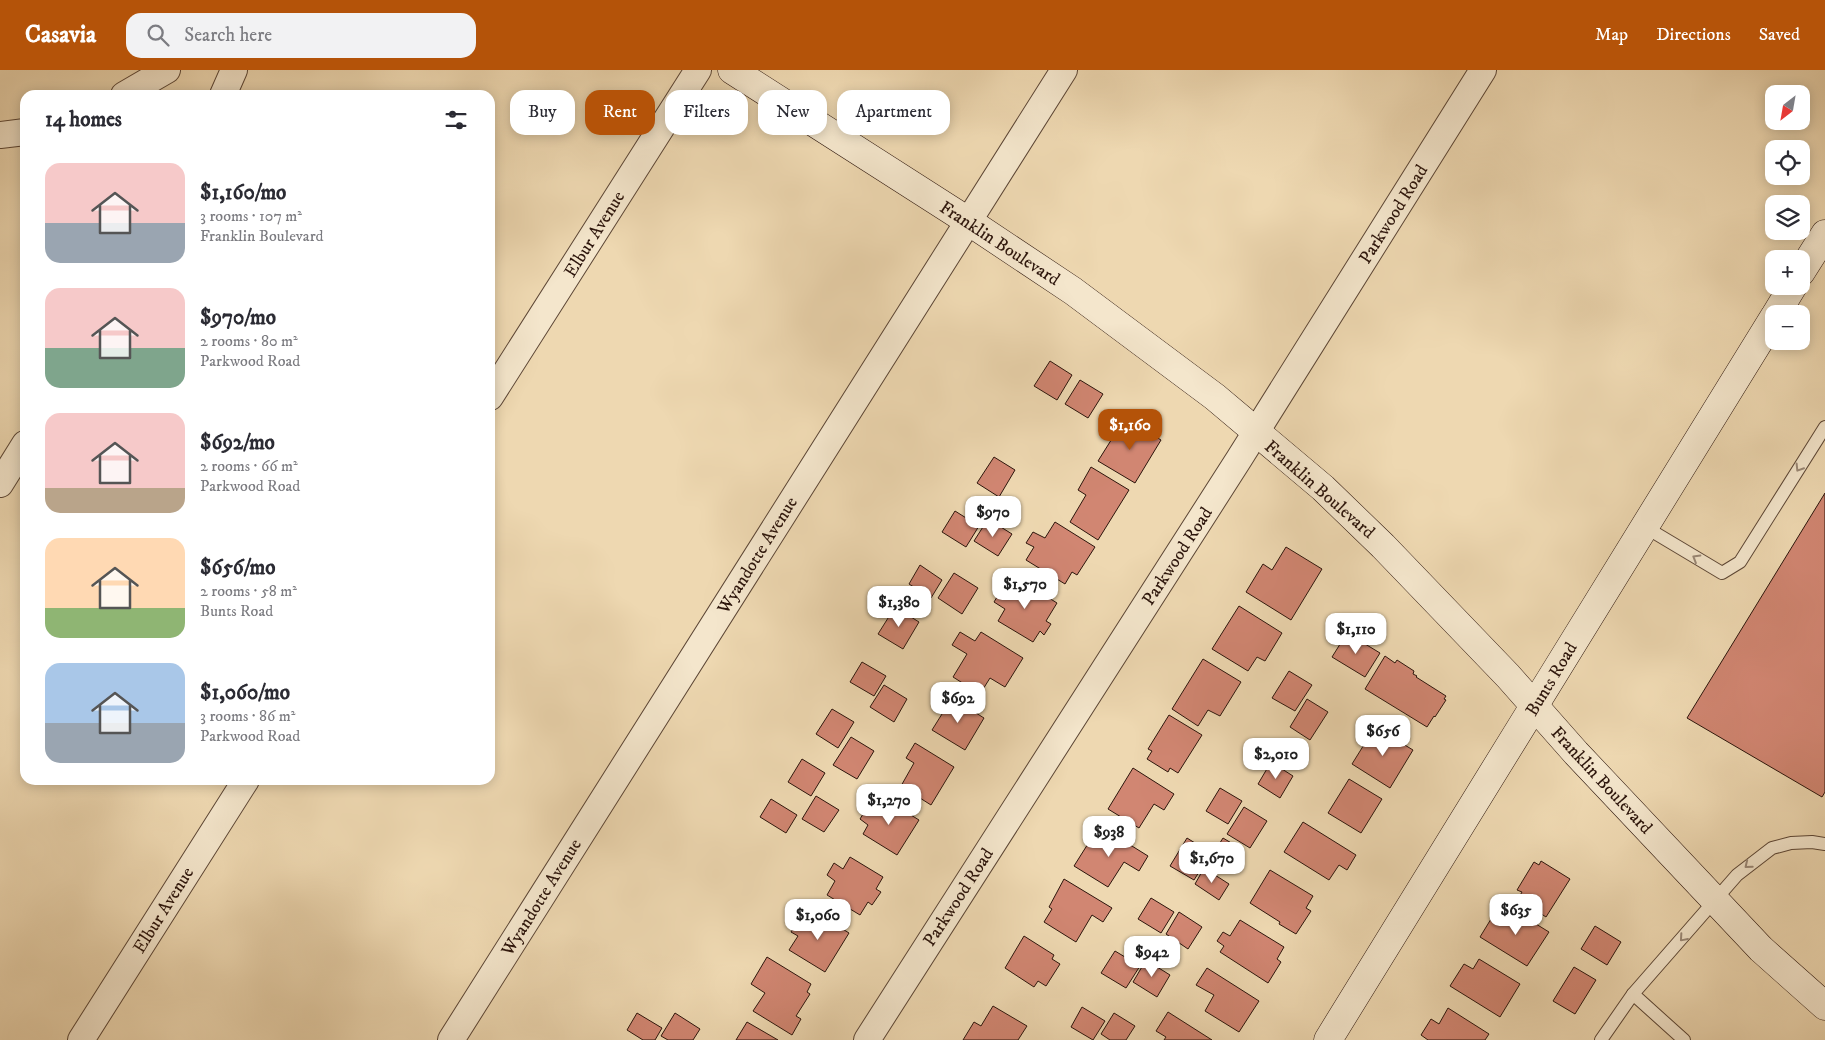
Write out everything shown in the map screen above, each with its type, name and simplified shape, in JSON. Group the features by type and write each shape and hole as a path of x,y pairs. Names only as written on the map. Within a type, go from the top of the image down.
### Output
{"street":[{"path":"139,90 167,70"},
{"path":"225,90 234,70"},
{"name":"Elbur Avenue","path":"495,389 698,70"},
{"name":"Franklin Boulevard","path":"732,70 968,221 1097,309 1215,397 1323,488 1383,546 1508,676 1761,949 1825,1006"},
{"name":"Wyandotte Avenue","path":"451,1040 1064,70"},
{"name":"Parkwood Road","path":"867,1040 1256,433 1483,70"},
{"path":"0,135 20,133"},
{"path":"1810,258 1825,234"},
{"name":"Bunts Road","path":"1328,1040 1765,332"},
{"path":"0,484 20,452"},
{"name":"Elbur Avenue","path":"81,1040 243,785"}],"lane":[{"path":"1645,527 1722,574 1740,562 1825,427"},
{"path":"1601,1040 1633,994 1737,875 1772,848 1791,843 1812,842 1825,844"},
{"path":"1633,994 1684,1040"}],"building":[{"path":"1050,361 1072,375 1057,400 1034,386"},
{"path":"1080,380 1103,394 1088,418 1065,404"},
{"path":"1125,418 1161,440 1135,483 1098,461"},
{"path":"994,457 1015,470 999,497 977,483"},
{"path":"1091,467 1129,490 1098,540 1070,522 1086,495 1078,490"},
{"path":"1825,493 1825,792 1822,797 1687,718"},
{"path":"955,511 979,526 966,547 942,532"},
{"path":"988,519 1012,534 998,556 974,541"},
{"path":"1055,522 1095,547 1077,575 1072,572 1065,584 1026,560 1034,547 1026,543 1033,532 1045,538"},
{"path":"1286,547 1322,569 1291,620 1246,592 1263,564 1272,570"},
{"path":"920,565 942,580 931,598 909,584"},
{"path":"954,573 978,588 962,614 938,598"},
{"path":"1022,581 1057,603 1046,621 1051,624 1044,635 1040,631 1033,642 998,621 1005,609 994,602 1006,582 1018,589"},
{"path":"1239,606 1282,633 1265,661 1257,657 1248,671 1212,649"},
{"path":"895,607 919,622 903,649 878,634"},
{"path":"960,632 975,641 981,632 1023,658 1005,687 990,678 980,694 953,677 967,654 952,645"},
{"path":"1347,633 1380,653 1365,677 1332,657"},
{"path":"1385,656 1395,663 1397,660 1414,671 1413,674 1416,677 1446,696 1444,699 1446,700 1427,727 1365,689"},
{"path":"1203,659 1241,682 1220,716 1208,710 1198,726 1172,709"},
{"path":"862,662 886,676 874,696 850,682"},
{"path":"1289,671 1312,685 1295,711 1272,698"},
{"path":"884,685 907,699 894,722 870,707"},
{"path":"952,698 984,718 965,750 932,730"},
{"path":"1307,699 1328,712 1310,740 1290,727"},
{"path":"832,709 854,722 838,748 816,734"},
{"path":"1169,715 1202,735 1178,773 1170,768 1168,772 1147,759 1152,751 1148,749"},
{"path":"1375,727 1413,750 1390,788 1352,764"},
{"path":"851,737 874,751 857,779 833,765"},
{"path":"915,743 954,767 931,805 901,786 914,763 906,758"},
{"path":"802,759 825,773 811,796 788,782"},
{"path":"1271,762 1293,776 1280,798 1258,784"},
{"path":"1133,768 1174,794 1164,810 1154,804 1139,828 1108,809"},
{"path":"1349,779 1382,799 1361,833 1328,813"},
{"path":"1220,788 1242,801 1228,824 1206,811"},
{"path":"816,796 839,810 824,832 802,819"},
{"path":"771,799 797,815 786,833 760,817"},
{"path":"885,799 919,820 897,855 863,834 868,825 860,819 868,806 877,811"},
{"path":"1244,807 1267,821 1250,848 1227,834"},
{"path":"1303,822 1356,855 1347,870 1339,865 1329,880 1284,852"},
{"path":"1103,828 1148,856 1139,871 1124,862 1108,887 1074,866 1091,839 1095,841"},
{"path":"1187,838 1211,853 1194,880 1170,866"},
{"path":"1223,838 1233,844 1228,852 1218,846"},
{"path":"850,857 883,877 876,889 881,892 872,905 868,902 860,915 827,895 835,881 827,875 834,863 843,869"},
{"path":"1541,861 1570,879 1546,917 1518,899 1522,892 1517,890 1534,862 1539,865"},
{"path":"1204,868 1229,884 1219,900 1195,884"},
{"path":"1270,870 1313,896 1306,908 1311,911 1296,934 1250,903"},
{"path":"1064,879 1112,908 1103,922 1092,915 1076,942 1044,922 1052,909 1049,907"},
{"path":"1151,898 1174,912 1161,933 1138,919"},
{"path":"1510,908 1549,932 1527,966 1480,937 1491,919 1500,925"},
{"path":"814,911 849,933 825,972 789,950 798,936 791,932 798,921 805,925"},
{"path":"1179,912 1202,927 1188,949 1166,934"},
{"path":"1240,920 1284,947 1277,959 1281,962 1268,983 1220,952 1224,946 1217,941 1223,932 1230,936"},
{"path":"1595,926 1621,942 1607,965 1581,949"},
{"path":"1024,936 1054,955 1052,959 1060,964 1046,986 1038,981 1034,987 1005,968"},
{"path":"1115,951 1140,966 1126,988 1101,973"},
{"path":"767,957 811,984 807,992 810,994 796,1016 801,1019 792,1035 753,1011 765,993 751,984"},
{"path":"1479,959 1520,984 1500,1017 1450,986 1464,964 1473,969"},
{"path":"1146,960 1170,975 1157,997 1133,982"},
{"path":"1574,967 1596,980 1575,1014 1553,1001"},
{"path":"1207,968 1259,1001 1239,1032 1205,1011 1214,995 1196,985"},
{"path":"993,1006 1027,1026 1018,1040 963,1040 974,1022 981,1026"},
{"path":"1082,1007 1105,1021 1093,1040 1071,1027"},
{"path":"1448,1008 1489,1034 1485,1040 1428,1040 1421,1035 1431,1019 1439,1024"},
{"path":"1168,1012 1212,1040 1164,1040 1166,1037 1156,1031"},
{"path":"637,1013 662,1028 655,1040 643,1040 627,1030"},
{"path":"675,1013 700,1029 693,1040 668,1040 661,1036"},
{"path":"1114,1013 1135,1026 1126,1040 1110,1040 1101,1034"},
{"path":"747,1022 778,1040 736,1040"}]}
